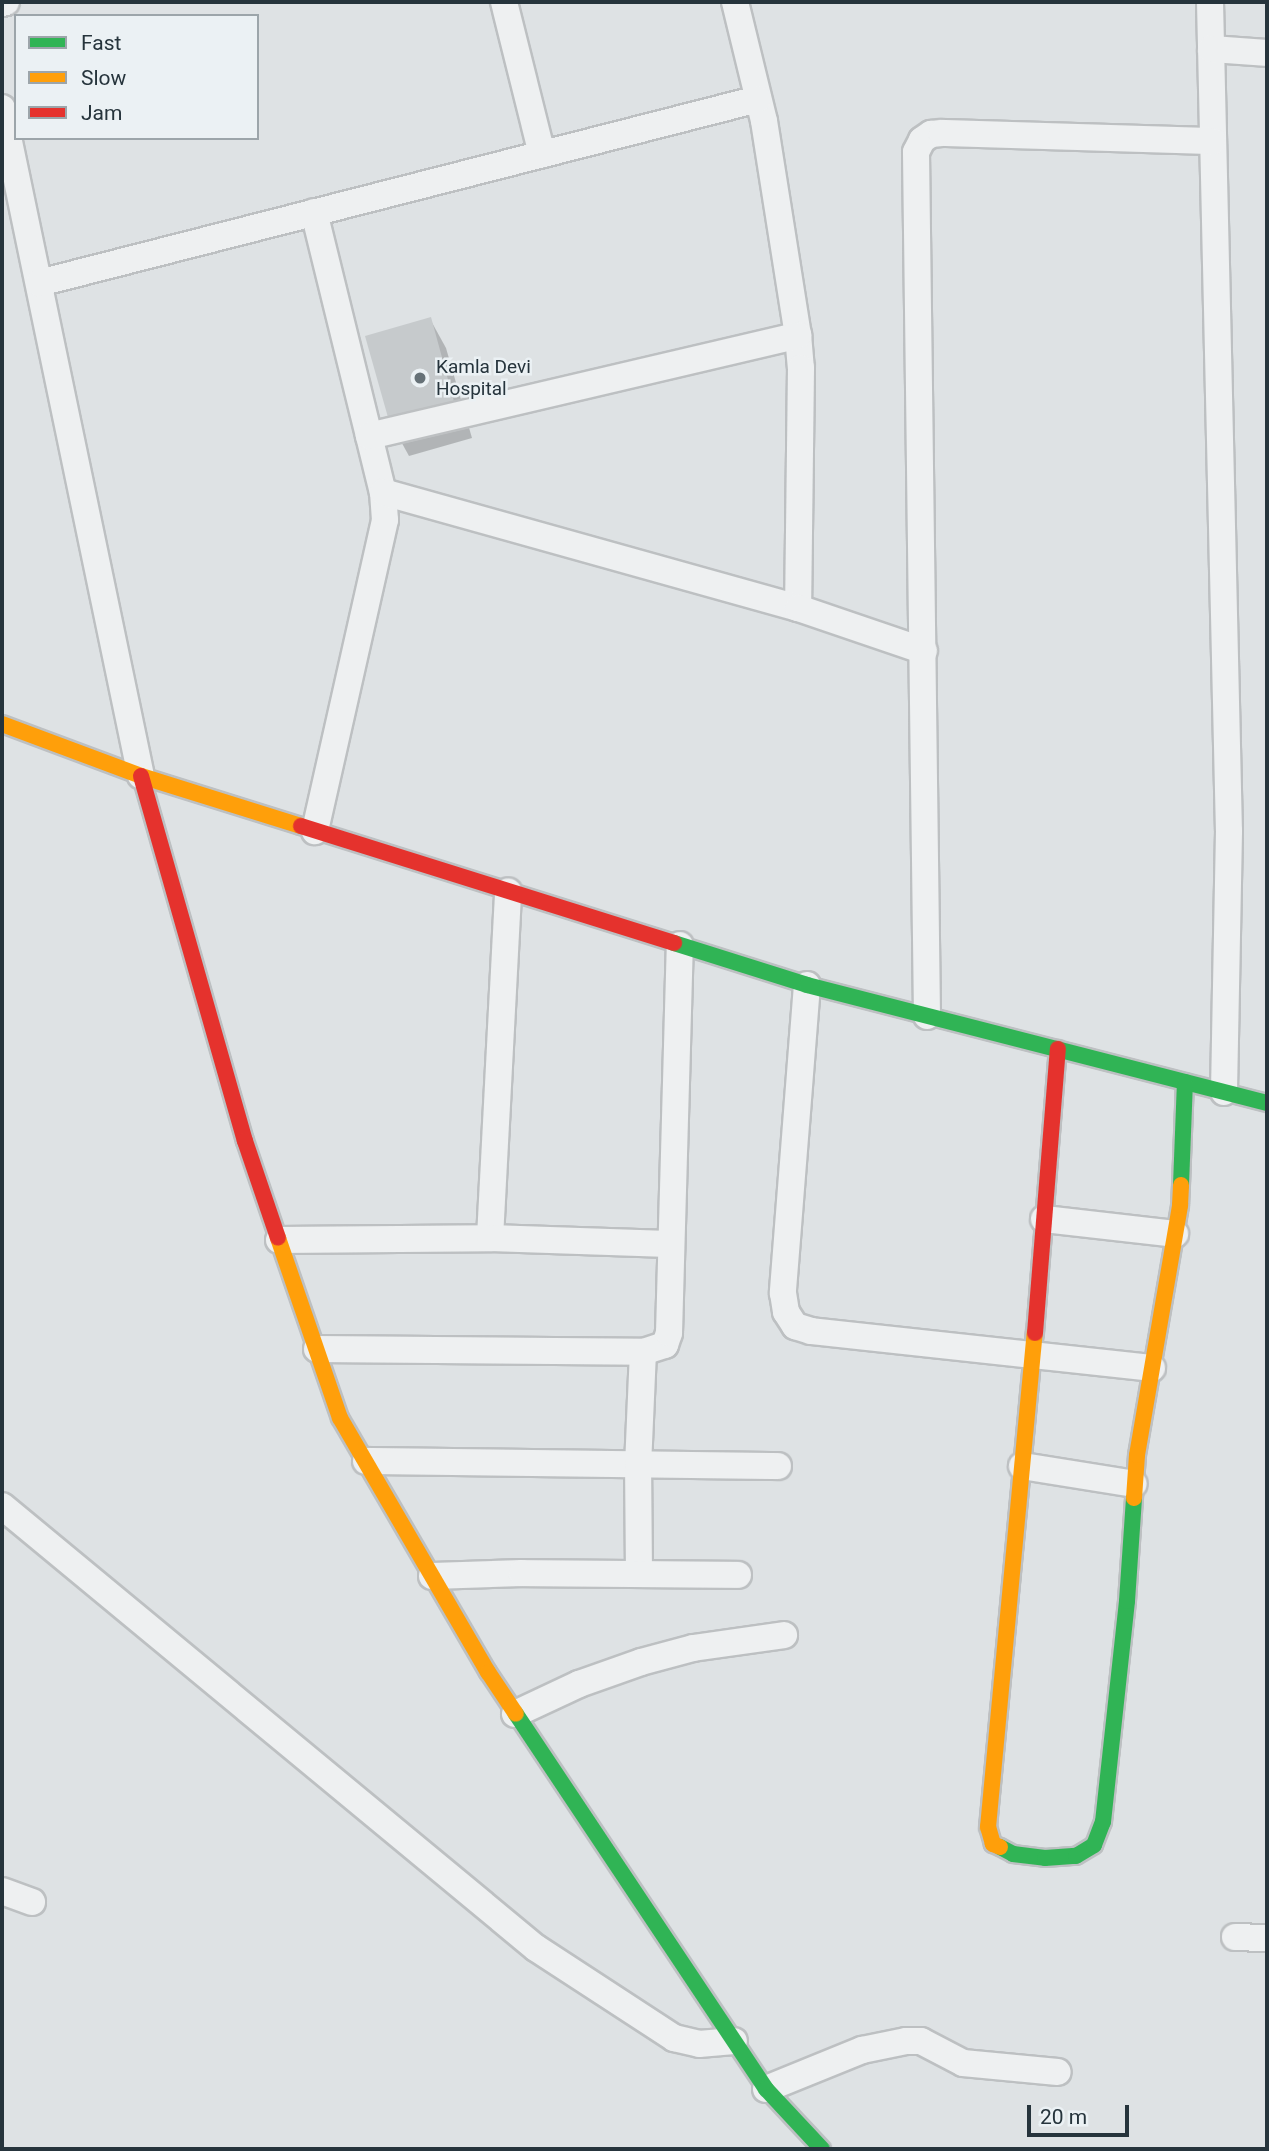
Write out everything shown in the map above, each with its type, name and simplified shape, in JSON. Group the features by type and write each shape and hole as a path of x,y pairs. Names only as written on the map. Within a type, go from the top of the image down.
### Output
{"street":[{"path":"504,2 542,154"},
{"path":"735,2 758,99 798,335 801,368 798,608"},
{"path":"1210,2 1229,831 1224,1092"},
{"path":"1211,49 1267,52"},
{"path":"39,283 758,99"},
{"path":"2,108 141,776 245,1141 340,1418 515,1714 766,2089 822,2149"},
{"path":"927,1016 916,152 922,140 942,133 1213,141"},
{"path":"314,212 383,492 384,520 315,831"},
{"path":"369,436 798,335"},
{"path":"383,492 798,608 924,651"},
{"path":"2,724 141,776 807,985 1267,1103"},
{"path":"490,1238 508,891"},
{"path":"317,1349 643,1352 665,1345 669,1334 669,1244 680,945"},
{"path":"807,985 783,1293 786,1312 795,1325 811,1331 1152,1368"},
{"path":"1058,1049 1033,1357 988,1827 993,1844 1013,1854 1045,1858 1076,1856 1094,1844 1103,1822 1127,1601 1134,1484 1180,1205 1185,1082"},
{"path":"1044,1219 1175,1234"},
{"path":"279,1240 490,1238 669,1244"},
{"path":"639,1574 638,1466 643,1352"},
{"path":"366,1461 778,1466"},
{"path":"1022,1466 1134,1484"},
{"path":"2,1506 536,1948 674,2038 699,2044 734,2041"},
{"path":"432,1576 522,1573 738,1575"},
{"path":"515,1714 579,1684 641,1662 693,1648 784,1634"},
{"path":"2,1891 32,1902"},
{"path":"1235,1937 1267,1938"},
{"path":"766,2089 862,2050 906,2041 921,2041 971,2065 1058,2072"}],"building":[{"path":"431,317 456,409 391,428 365,336"}],"traffic: fast":[{"path":"674,943 807,985 1267,1103"},
{"path":"1181,1185 1185,1082"},
{"path":"1000,1847 1013,1854 1045,1858 1076,1856 1094,1845 1103,1822 1127,1601 1134,1498"},
{"path":"516,1714 766,2089 822,2149"}],"traffic: slow":[{"path":"2,724 141,776 301,826"},
{"path":"1134,1498 1137,1455 1180,1205 1181,1185"},
{"path":"278,1238 340,1418 488,1672 516,1714"},
{"path":"1000,1847 993,1844 988,1827 1035,1333"}],"traffic: jam":[{"path":"141,776 245,1141 278,1238"},
{"path":"301,826 674,943"},
{"path":"1035,1333 1058,1049"}],"place":[{"name":"Kamla Devi Hospital","path":"420,378"}]}
